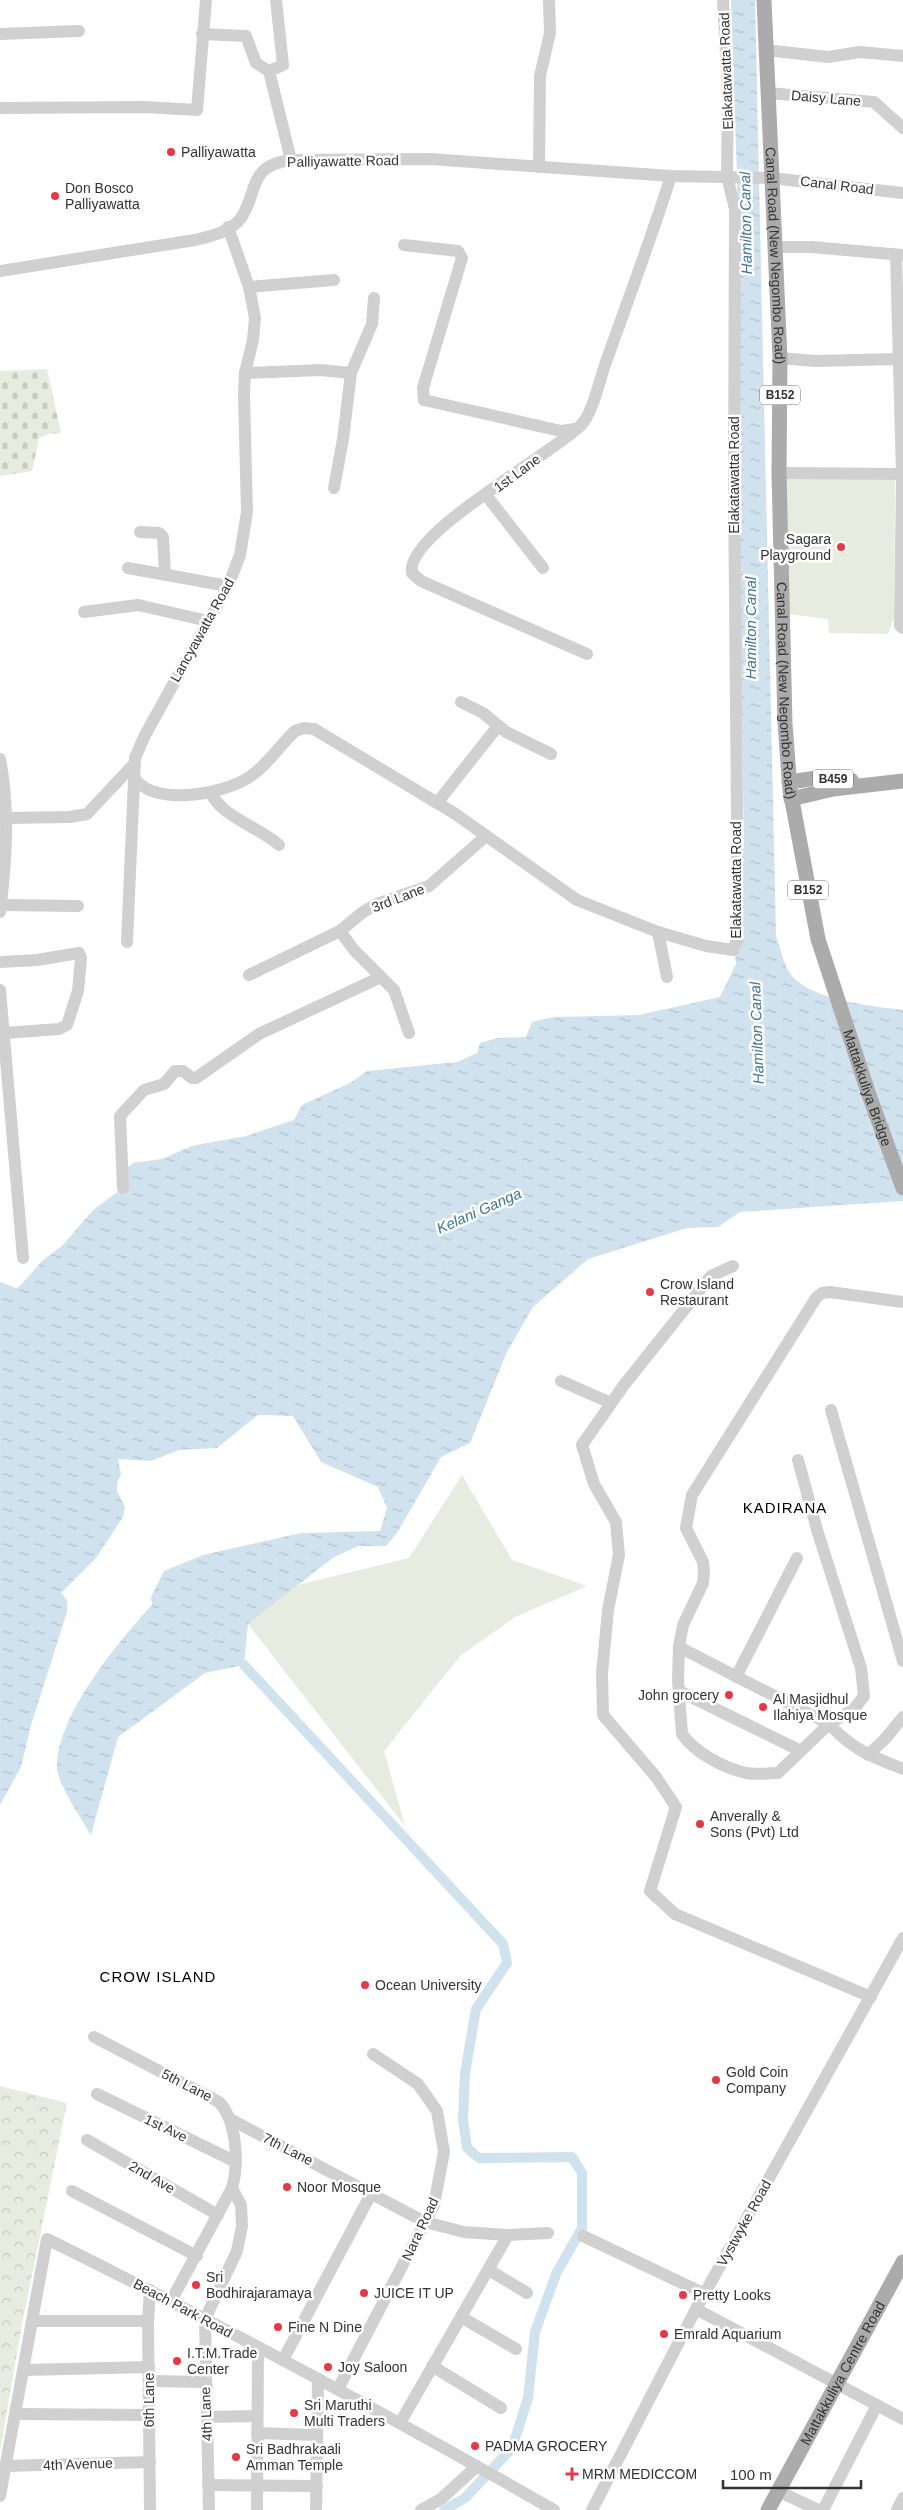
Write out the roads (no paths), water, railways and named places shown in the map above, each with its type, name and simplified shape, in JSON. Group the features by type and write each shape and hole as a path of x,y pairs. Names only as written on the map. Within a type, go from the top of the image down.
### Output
{"main road":[{"name":"Canal Road (New Negombo Road)","path":"764,0 780,358 778,473 785,723 789,782 813,918 833,987"},
{"name":"B459","path":"789,782 817,778 878,783"},
{"name":"B459","path":"791,799 820,791 903,781"},
{"name":"Mattakkuliya Bridge","path":"833,987 869,1095 903,1188"},
{"name":"Mattakkuliya Centre Road","path":"768,2510 903,2262"}],"street":[{"path":"0,108 144,107 197,110 206,0"},
{"path":"269,71 283,65 276,0"},
{"path":"540,167 540,76 550,33 549,0"},
{"name":"Elakatawatta Road","path":"658,932 706,946 733,950 737,940 734,489 735,209 727,176 728,92 723,0"},
{"path":"0,34 79,31"},
{"path":"202,34 246,36 256,63 269,71 291,160"},
{"path":"766,50 828,56 860,52 903,56"},
{"name":"Daisy Lane","path":"768,93 874,102 903,128"},
{"name":"Palliyawatte Road","path":"0,271 195,240 220,233 240,219 252,188 263,171 274,164 291,160 430,159 671,176 727,176"},
{"name":"1st Lane","path":"587,654 421,581 412,573 412,563 425,542 467,506 486,495 584,422 647,251 671,176"},
{"name":"Canal Road","path":"727,176 772,178 903,193"},
{"name":"Lancyawatta Road","path":"127,942 134,770 145,735 228,586 240,555 248,506 244,438 245,373 254,340 255,318 249,287 228,227"},
{"path":"404,245 458,251 462,258 423,388 424,400 553,429 575,430"},
{"path":"775,246 811,247 900,255 898,359 902,474 900,626 903,628"},
{"path":"249,287 334,280"},
{"path":"334,488 343,439 351,374 372,324 374,298"},
{"path":"780,358 815,361 898,359"},
{"path":"245,373 320,370 351,374"},
{"path":"778,473 902,474"},
{"path":"486,495 543,568"},
{"path":"140,532 159,533 163,537 165,574"},
{"path":"128,568 228,586"},
{"path":"84,612 138,605 208,621"},
{"path":"461,702 483,713 498,726 551,754"},
{"path":"437,802 498,726"},
{"path":"6,818 70,817 87,814 134,770 138,784 145,789 163,794 211,792 249,778 295,732 309,728 437,802 578,900 658,932 667,977"},
{"path":"0,759 4,781 6,818 0,909 78,906"},
{"path":"211,792 215,800 223,808 279,845"},
{"name":"3rd Lane","path":"249,975 340,931 363,912 377,904 429,886 486,836"},
{"path":"340,931 354,950 398,996 409,1033"},
{"path":"0,962 37,960 74,953 81,956 78,991 67,1025 59,1028 5,1033"},
{"path":"123,1188 120,1116 144,1090 160,1087 175,1070 183,1071 195,1078 259,1034 381,977"},
{"path":"0,990 23,1258"},
{"path":"733,1266 710,1276 611,1404 582,1445 594,1484 616,1522 619,1555 608,1610 602,1674 603,1715 656,1777 676,1807 650,1891 675,1914 871,1997"},
{"path":"798,1460 818,1534 862,1668 864,1696 854,1709 829,1724 778,1773 747,1773 727,1767 705,1754 682,1734 679,1691 680,1647 683,1625 703,1583 704,1571 703,1562 686,1528 692,1495 761,1382 816,1298 822,1293 903,1302"},
{"path":"561,1381 611,1404"},
{"path":"830,1410 903,1661"},
{"path":"736,1677 796,1558"},
{"path":"680,1647 736,1677 794,1704 829,1724 845,1741 868,1754 903,1769"},
{"path":"679,1691 801,1751"},
{"path":"868,1754 885,1739 903,1717"},
{"name":"Vystwyke Road","path":"592,2510 696,2309 903,1938"},
{"name":"5th Lane","path":"94,2037 219,2102 226,2109 230,2119"},
{"name":"Nara Road","path":"338,2389 434,2205 444,2152 437,2111 418,2084 373,2054"},
{"name":"1st Ave","path":"97,2094 236,2162"},
{"path":"171,2301 197,2256 232,2188 236,2175 236,2162 230,2119"},
{"name":"7th Lane","path":"230,2119 426,2222 464,2232 508,2235 548,2233"},
{"name":"2nd Ave","path":"86,2140 218,2215"},
{"path":"205,2319 237,2251 242,2226 241,2205 232,2188"},
{"path":"72,2190 197,2256"},
{"path":"283,2360 372,2192"},
{"path":"400,2423 508,2235"},
{"path":"583,2236 705,2294"},
{"name":"Beach Park Road","path":"33,2321 47,2239 150,2290 338,2389 554,2510"},
{"path":"489,2270 527,2293"},
{"name":"6th Lane","path":"150,2290 148,2321 150,2510"},
{"path":"696,2309 835,2384 903,2418"},
{"path":"461,2317 516,2349"},
{"name":"4th Lane","path":"205,2319 209,2510"},
{"path":"0,2496 33,2321 148,2321"},
{"path":"258,2347 258,2510"},
{"path":"432,2366 501,2408"},
{"path":"24,2370 149,2367"},
{"path":"316,2510 318,2379"},
{"path":"149,2381 205,2382"},
{"path":"823,2510 877,2405"},
{"path":"16,2414 149,2414"},
{"path":"206,2417 257,2416"},
{"path":"257,2433 317,2435"},
{"name":"4th Avenue","path":"5,2466 150,2462"},
{"path":"421,2510 441,2499 479,2467"},
{"path":"208,2485 317,2486"},
{"path":"778,2491 818,2510"},
{"path":"897,2510 903,2498"}],"water":[{"path":"731,0 755,0 776,936 789,972 798,982 810,989 858,1004 903,1010 903,1201 740,1212 718,1227 687,1228 588,1259 533,1307 507,1352 470,1443 441,1457 397,1533 386,1546 358,1546 334,1557 248,1624 244,1665 205,1673 118,1737 91,1835 58,1774 57,1767 60,1747 67,1725 92,1680 152,1605 151,1597 164,1571 203,1555 301,1533 380,1531 387,1508 378,1487 321,1462 293,1416 258,1415 217,1448 179,1450 151,1461 118,1459 121,1475 117,1482 117,1491 125,1507 123,1517 96,1558 61,1593 67,1600 67,1612 31,1725 21,1767 0,1805 0,1282 16,1288 19,1287 43,1260 63,1245 93,1210 123,1188 123,1171 133,1163 162,1159 192,1146 246,1136 294,1120 302,1105 352,1082 367,1071 457,1062 477,1053 480,1043 498,1038 526,1037 532,1022 554,1017 639,1015 720,997 736,964 733,934 744,846 739,510 738,206"}],"waterway":[{"path":"244,1665 503,1944 507,1963 476,2009 465,2073 463,2119 467,2148 479,2158 572,2157 582,2173 582,2228 556,2274 535,2332 528,2398 512,2448 465,2498 444,2510"}],"place":[{"name":"Palliyawatta","path":"171,152"},
{"name":"Don Bosco Palliyawatta","path":"55,196"},
{"name":"Sagara Playground","path":"841,547"},
{"name":"Crow Island Restaurant","path":"650,1292"},
{"name":"John grocery","path":"729,1695"},
{"name":"Al Masjidhul Ilahiya Mosque","path":"763,1707"},
{"name":"Anverally & Sons (Pvt) Ltd","path":"700,1824"},
{"name":"Ocean University","path":"365,1985"},
{"name":"Gold Coin Company","path":"716,2080"},
{"name":"Noor Mosque","path":"287,2187"},
{"name":"Sri Bodhirajaramaya","path":"196,2285"},
{"name":"JUICE IT UP","path":"364,2293"},
{"name":"Pretty Looks","path":"683,2295"},
{"name":"Fine N Dine","path":"278,2327"},
{"name":"Emrald Aquarium","path":"664,2334"},
{"name":"I.T.M.Trade Center","path":"177,2361"},
{"name":"Joy Saloon","path":"328,2367"},
{"name":"Sri Maruthi Multi Traders","path":"294,2413"},
{"name":"PADMA GROCERY","path":"475,2446"},
{"name":"Sri Badhrakaali Amman Temple","path":"236,2457"},
{"name":"MRM MEDICCOM","path":"572,2474"}],"district":[{"name":"KADIRANA","path":"785,1508"},
{"name":"CROW ISLAND","path":"158,1977"}],"water label":[{"name":"Hamilton Canal","path":"746,223"},
{"name":"Hamilton Canal","path":"751,628"},
{"name":"Hamilton Canal","path":"757,1033"},
{"name":"Kelani Ganga","path":"479,1211"}]}
